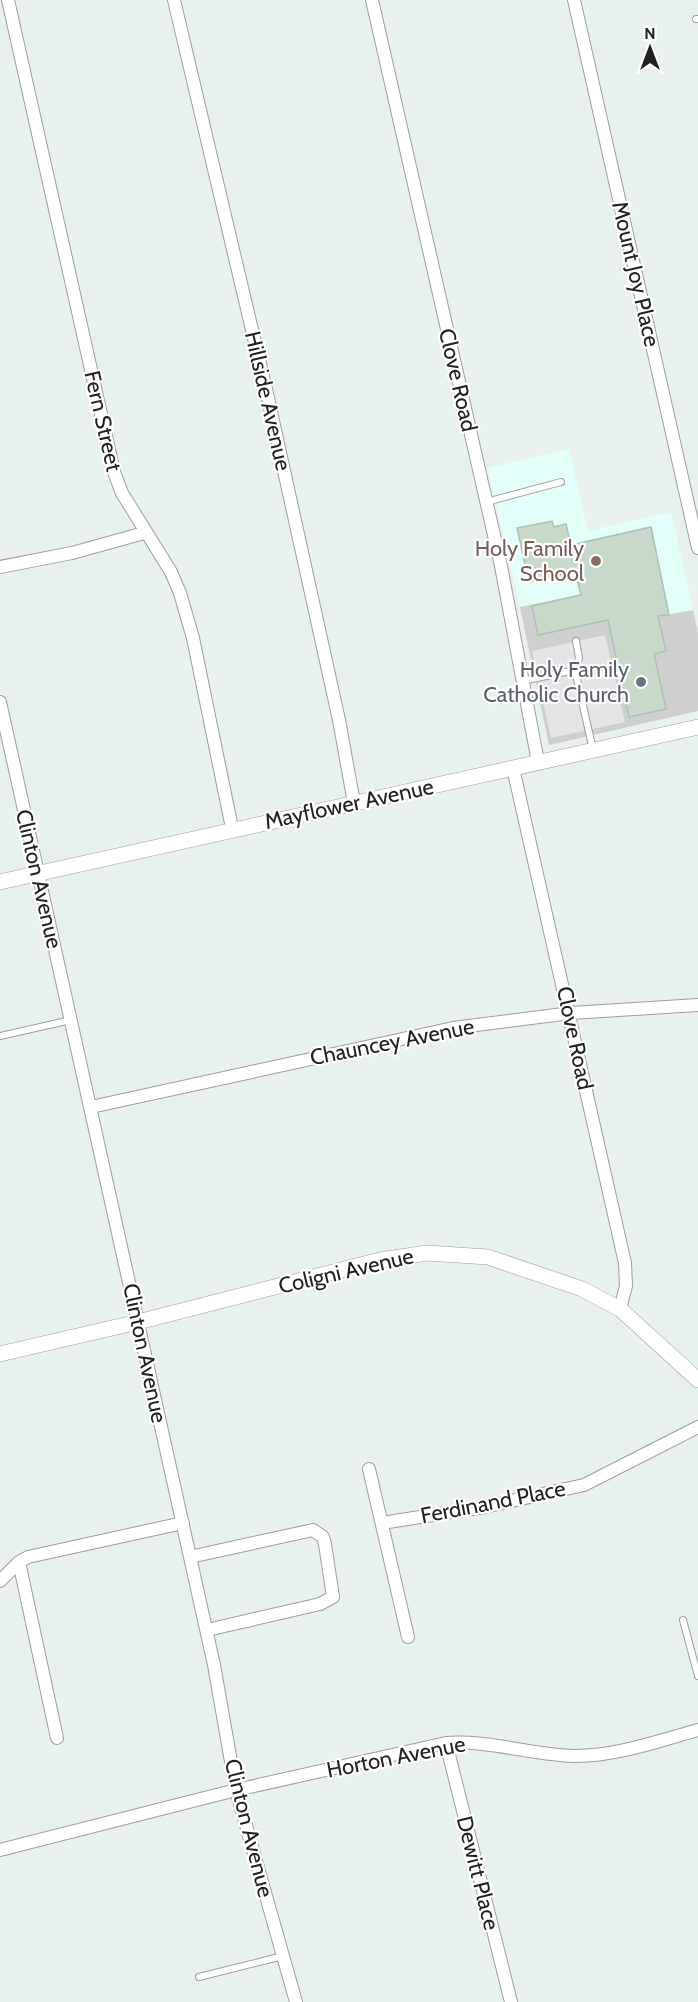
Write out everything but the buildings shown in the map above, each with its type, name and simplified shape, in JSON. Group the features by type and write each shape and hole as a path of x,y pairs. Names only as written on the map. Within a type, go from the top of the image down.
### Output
{"street":[{"name":"Fern Street","path":"8,0 114,472 122,493 144,533 171,572 180,593 193,638 232,828"},
{"name":"Hillside Avenue","path":"174,0 327,663 354,803"},
{"name":"Clove Road","path":"372,0 486,502 538,762"},
{"name":"Mount Joy Place","path":"574,0 698,548"},
{"path":"0,567 72,553 144,533"},
{"name":"Clinton Avenue","path":"0,702 207,1630 236,1790 296,2002"},
{"name":"Mayflower Avenue","path":"0,882 232,828 698,727"},
{"name":"Clove Road","path":"513,768 571,1013 625,1263 626,1286 620,1309"},
{"name":"Chauncey Avenue","path":"91,1107 453,1028 571,1013 698,1005"},
{"name":"Coligni Avenue","path":"0,1354 138,1322 380,1260 427,1253 488,1257 582,1289 620,1309 698,1380"},
{"name":"Ferdinand Place","path":"382,1523 494,1505 584,1485 698,1427"},
{"path":"369,1469 408,1637"},
{"path":"0,1581 19,1562 48,1551 183,1523"},
{"path":"190,1557 313,1530 323,1537 325,1544 333,1597 320,1604 207,1630"},
{"path":"19,1562 57,1738"},
{"name":"Horton Avenue","path":"0,1850 236,1790 446,1743 473,1741 516,1750 574,1756 597,1755 624,1751 698,1730"},
{"name":"Dewitt Place","path":"446,1743 511,2002"}],"lane":[{"path":"486,502 561,482"},
{"path":"576,641 579,658 575,670 593,750"},
{"path":"522,681 575,670"},
{"path":"0,1036 72,1020"},
{"path":"682,1620 698,1676"},
{"path":"199,1977 282,1956"}],"shaded area":[{"name":"Holy Family School","path":"569,449 588,531 671,512 693,610 645,619 532,606 520,607 488,468"},
{"path":"593,592 645,619 693,610 698,633 698,711 549,745 520,607"},
{"path":"605,635 625,722 551,738 532,651"}],"place":[{"name":"Holy Family School","path":"596,561"},
{"name":"Holy Family Catholic Church","path":"641,682"}]}
